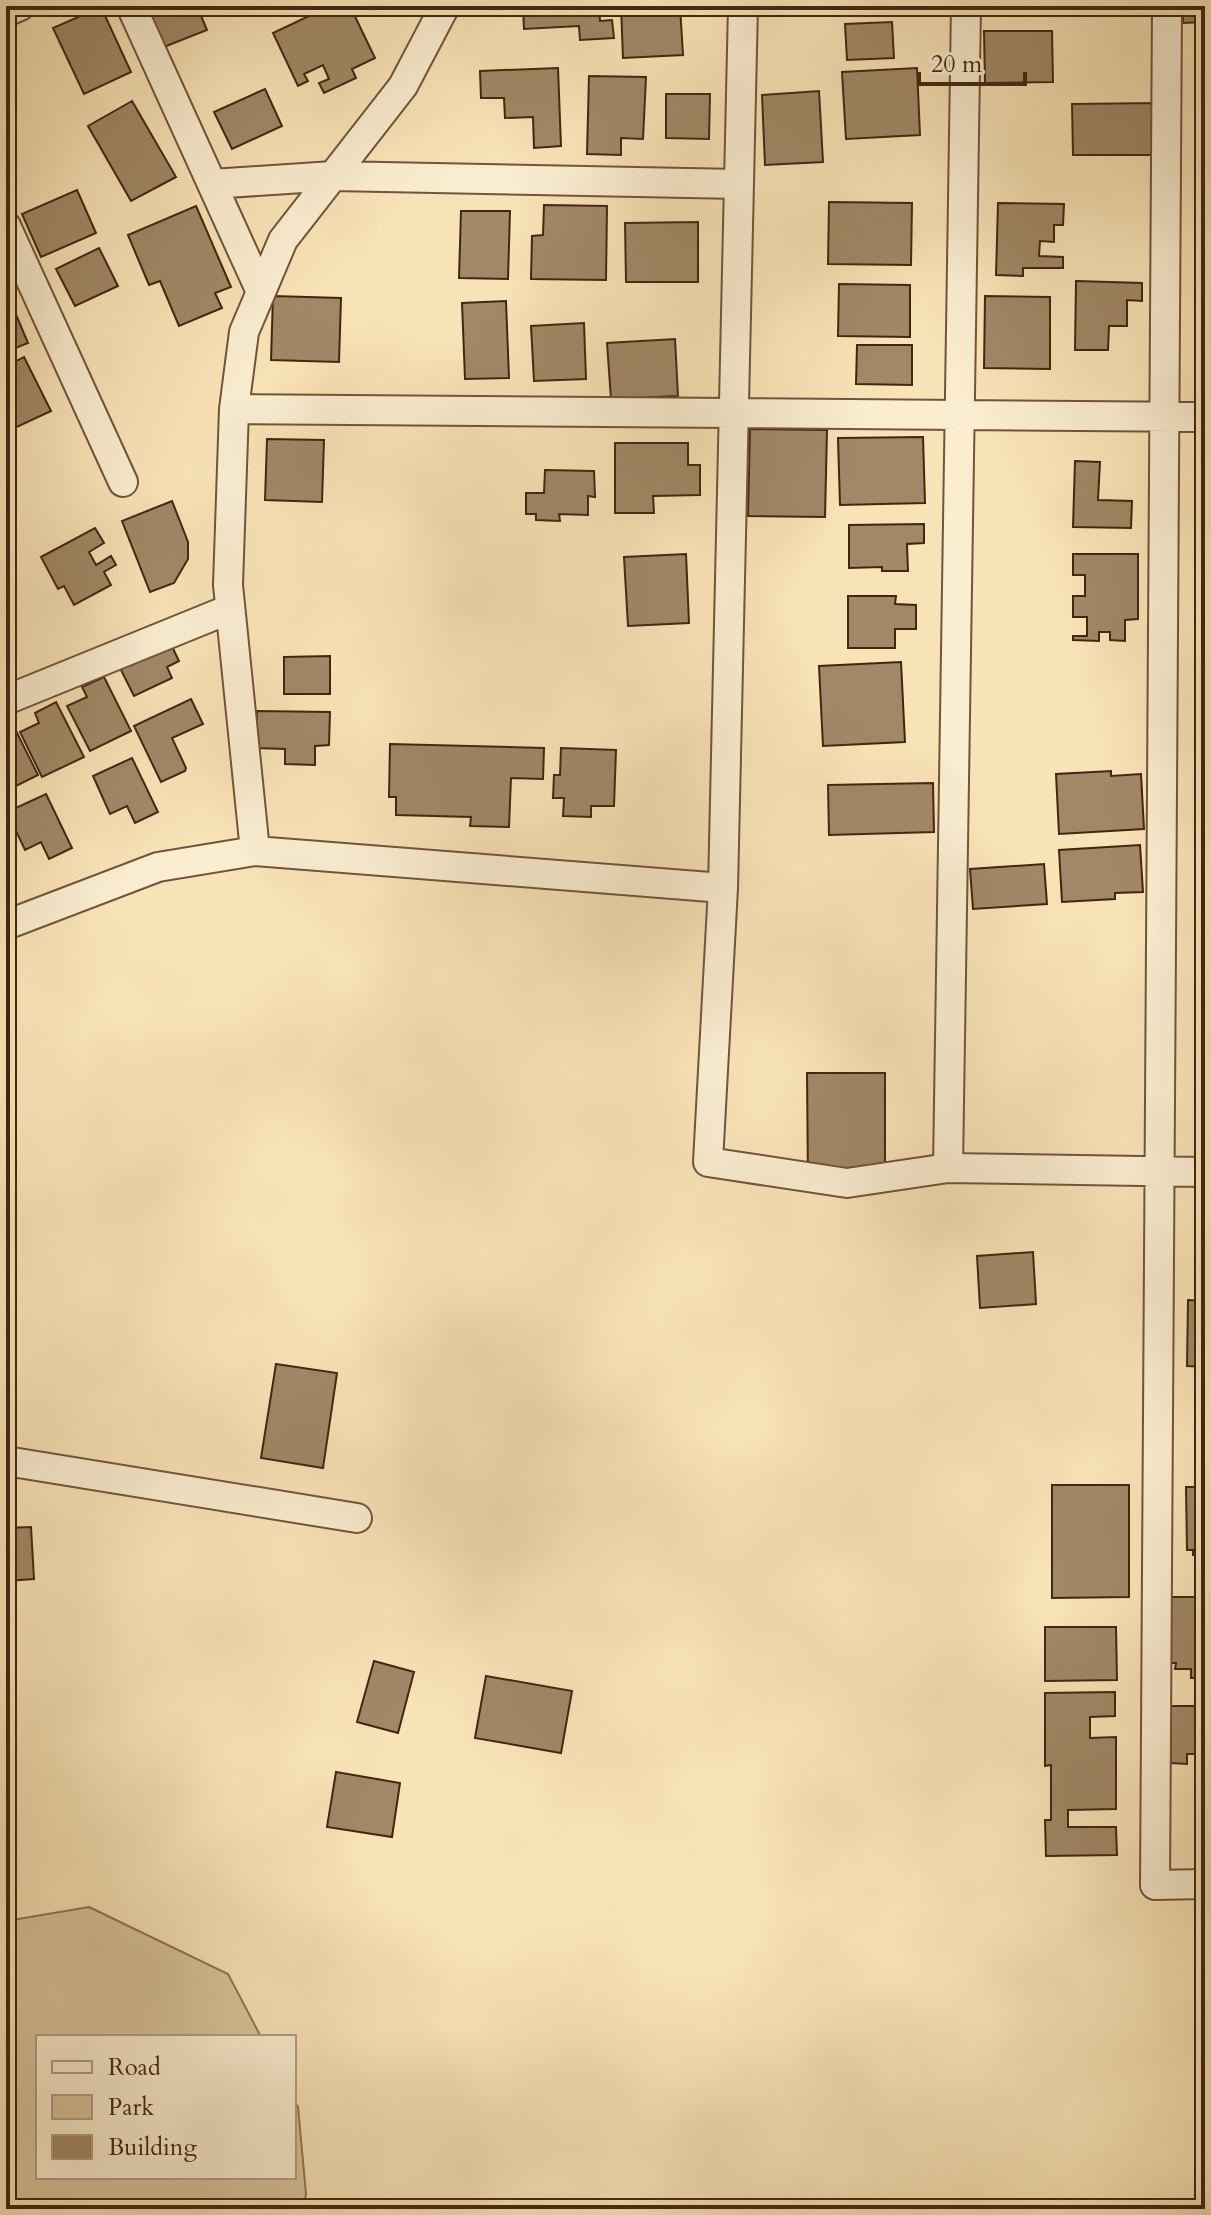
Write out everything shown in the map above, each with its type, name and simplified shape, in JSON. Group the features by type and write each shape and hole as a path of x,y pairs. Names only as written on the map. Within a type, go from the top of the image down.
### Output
{"street":[{"path":"6,12 20,6"},
{"path":"131,6 261,292"},
{"path":"255,851 228,585 234,409 244,332 283,240 403,86 445,6"},
{"path":"743,6 723,888 708,1162 847,1183 948,1168 1205,1172"},
{"path":"948,1168 966,6"},
{"path":"1167,6 1155,1885 1205,1884"},
{"path":"212,184 333,176 739,184"},
{"path":"6,226 123,482"},
{"path":"234,409 1205,417"},
{"path":"6,700 230,609"},
{"path":"6,925 158,867 255,851 723,888"},
{"path":"6,1461 357,1518"}],"green space":[{"path":"89,1907 228,1974 260,2035 36,2035 36,2179 296,2179 296,2104 306,2194 303,2209 6,2209 6,1921"}],"building":[{"path":"147,6 197,6 207,30 164,47"},
{"path":"330,6 350,6 375,58 352,69 356,78 324,93 319,83 329,79 323,65 304,74 308,81 298,86 273,33"},
{"path":"523,6 599,6 600,21 612,20 614,38 580,40 579,26 524,29"},
{"path":"621,6 680,6 683,55 623,58"},
{"path":"1183,6 1205,6 1205,22 1183,23"},
{"path":"101,7 131,72 84,94 53,28"},
{"path":"892,22 894,58 847,60 845,24"},
{"path":"984,31 1052,31 1053,82 985,83"},
{"path":"1195,64 1205,64 1205,130 1195,130"},
{"path":"558,68 561,146 534,148 533,117 505,118 504,98 481,98 480,71"},
{"path":"917,68 920,135 846,139 842,72"},
{"path":"589,76 646,77 643,139 621,138 621,155 587,154"},
{"path":"265,89 282,126 232,149 214,112"},
{"path":"819,91 823,162 765,165 762,95"},
{"path":"666,94 710,94 709,139 666,138"},
{"path":"132,101 176,177 131,201 88,126"},
{"path":"1158,103 1159,155 1073,155 1072,104"},
{"path":"77,190 96,233 41,257 22,214"},
{"path":"829,202 912,203 911,265 828,264"},
{"path":"998,203 1064,204 1063,225 1054,225 1054,242 1040,241 1039,256 1063,257 1063,268 1023,268 1023,276 996,275"},
{"path":"544,205 607,206 606,280 531,279 532,236 543,235"},
{"path":"196,206 231,287 215,293 222,308 179,326 160,281 149,285 128,235"},
{"path":"461,211 510,211 508,279 459,278"},
{"path":"698,222 698,282 626,282 625,223"},
{"path":"99,248 118,286 75,306 56,269"},
{"path":"1076,281 1142,283 1142,301 1127,300 1127,326 1109,326 1108,350 1075,350"},
{"path":"839,284 910,285 910,337 838,336"},
{"path":"6,291 28,343 6,352"},
{"path":"273,296 341,298 339,362 271,360"},
{"path":"985,296 1050,297 1050,369 984,368"},
{"path":"506,301 509,378 465,379 462,303"},
{"path":"584,323 586,379 534,381 531,326"},
{"path":"675,339 678,396 611,399 607,343"},
{"path":"857,345 912,345 912,385 856,384"},
{"path":"24,357 51,411 6,432 6,366"},
{"path":"750,429 827,430 825,517 748,516"},
{"path":"923,437 925,503 840,505 838,438"},
{"path":"267,439 324,440 322,502 265,500"},
{"path":"615,443 688,443 688,465 700,465 700,495 653,496 654,513 615,513"},
{"path":"1075,461 1100,462 1098,500 1132,501 1131,528 1073,527"},
{"path":"545,470 594,471 595,497 588,496 588,515 559,514 560,521 536,520 536,514 526,514 526,493 544,493"},
{"path":"172,501 188,542 188,559 174,583 150,592 122,521"},
{"path":"924,524 924,543 907,544 908,571 882,571 882,567 849,568 849,525"},
{"path":"95,528 104,543 89,552 96,565 111,556 116,565 104,572 111,585 74,605 64,586 58,589 41,557"},
{"path":"686,554 689,623 628,626 624,557"},
{"path":"1073,554 1138,554 1138,619 1125,620 1125,641 1110,640 1110,632 1099,632 1099,641 1073,640 1073,636 1087,636 1087,617 1073,617 1073,596 1085,596 1085,575 1073,575"},
{"path":"848,596 896,596 895,604 916,605 916,629 895,629 895,648 848,648"},
{"path":"168,638 179,661 167,667 172,678 134,696 117,662"},
{"path":"330,656 330,694 284,694 284,657"},
{"path":"901,662 905,742 823,746 819,666"},
{"path":"104,677 131,731 90,751 67,706 87,697 82,687"},
{"path":"191,699 203,724 172,738 186,768 161,782 134,726"},
{"path":"56,702 84,757 42,777 20,732 39,723 35,713"},
{"path":"257,711 330,712 329,745 315,746 315,765 285,764 285,749 256,748"},
{"path":"11,721 38,775 6,791 6,723"},
{"path":"390,744 544,748 543,779 511,778 509,827 470,826 471,817 396,815 396,797 389,797"},
{"path":"561,748 616,750 614,806 591,806 591,817 563,816 564,798 553,798 554,775 560,775"},
{"path":"132,758 158,812 135,823 127,806 110,814 93,776"},
{"path":"1111,771 1111,776 1141,774 1144,829 1059,834 1056,774"},
{"path":"933,783 934,832 829,835 828,785"},
{"path":"46,794 72,848 49,859 41,842 25,850 7,812"},
{"path":"1140,845 1143,892 1115,893 1115,899 1062,902 1059,850"},
{"path":"6,855 15,874 6,879"},
{"path":"1044,864 1047,904 973,909 970,869"},
{"path":"1197,958 1205,958 1205,1051 1198,1051"},
{"path":"807,1073 885,1073 885,1181 808,1181"},
{"path":"1199,1106 1205,1106 1205,1144 1198,1144"},
{"path":"1033,1252 1036,1304 980,1308 977,1256"},
{"path":"1188,1300 1205,1301 1205,1367 1187,1366"},
{"path":"276,1364 337,1373 323,1468 261,1458"},
{"path":"1052,1485 1129,1485 1129,1597 1052,1598"},
{"path":"1186,1487 1205,1487 1205,1555 1193,1555 1193,1550 1187,1550"},
{"path":"31,1527 34,1579 6,1581 6,1528"},
{"path":"1169,1597 1205,1597 1205,1678 1191,1678 1191,1669 1175,1669 1176,1663 1169,1663"},
{"path":"1045,1627 1116,1627 1117,1680 1045,1681"},
{"path":"374,1661 414,1672 398,1733 357,1722"},
{"path":"486,1676 572,1691 561,1753 475,1738"},
{"path":"1115,1692 1115,1716 1090,1717 1090,1738 1116,1737 1116,1809 1068,1810 1068,1827 1116,1827 1117,1855 1046,1856 1045,1820 1051,1820 1051,1765 1045,1766 1045,1693"},
{"path":"1171,1706 1205,1706 1205,1754 1187,1754 1187,1764 1171,1763"},
{"path":"336,1772 400,1783 392,1837 327,1827"}]}
